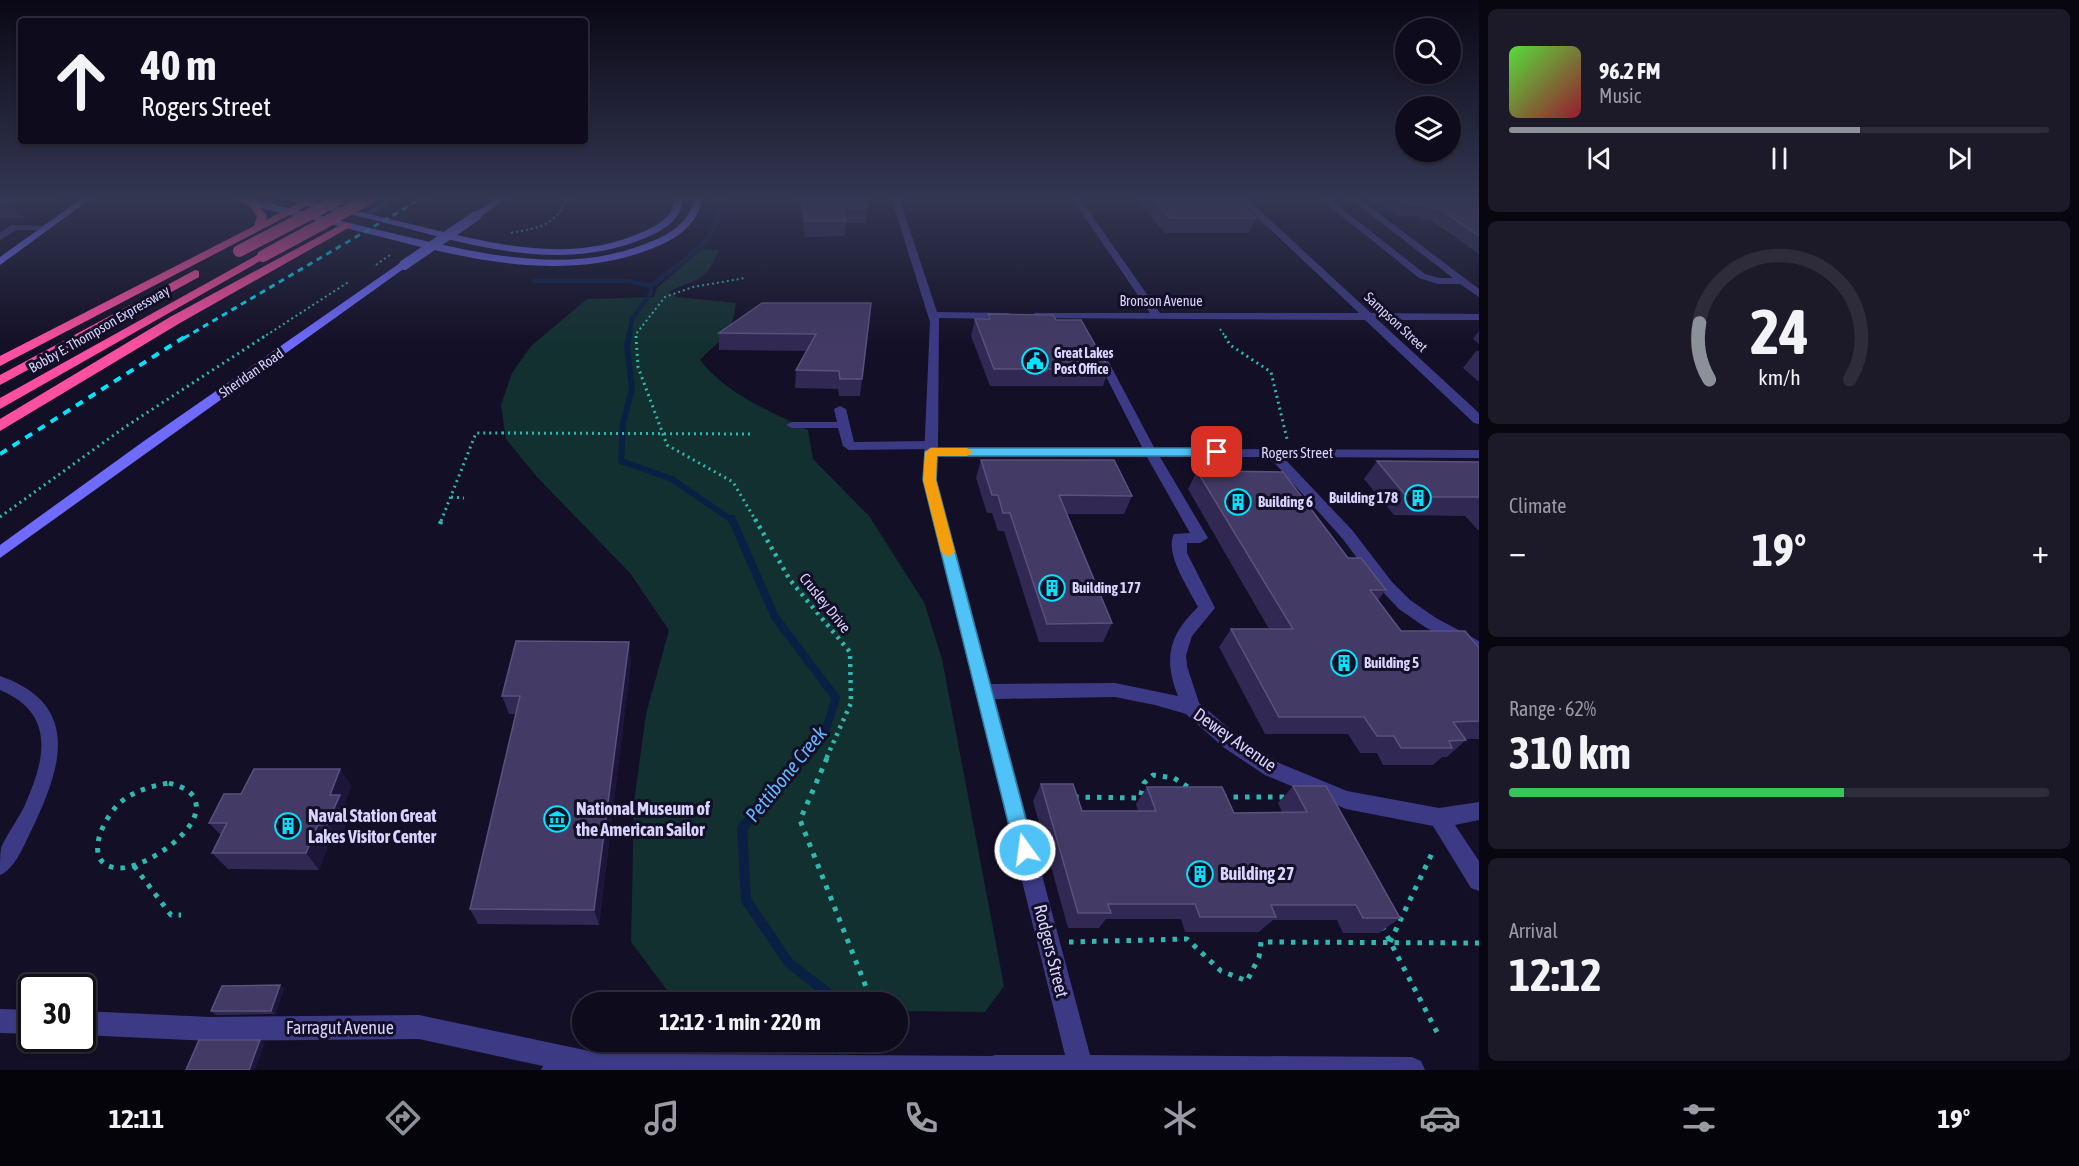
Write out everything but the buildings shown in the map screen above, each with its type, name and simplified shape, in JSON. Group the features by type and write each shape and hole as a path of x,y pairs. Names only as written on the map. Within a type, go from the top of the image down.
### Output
{"highway":[{"path":"0,362 221,247"},
{"name":"Bobby E. Thompson Expressway","path":"0,381 247,247"},
{"name":"Bobby E. Thompson Expressway","path":"0,404 280,247"},
{"path":"0,426 175,320 307,247"}],"street":[{"path":"0,262 21,247"},
{"name":"Sheridan Road","path":"0,553 149,444 431,247"},
{"path":"439,247 494,260 533,265 588,262 620,257 645,247"},
{"path":"498,247 565,253 604,247"},
{"path":"911,247 935,322 930,480 984,692"},
{"path":"1109,247 1156,316"},
{"name":"Sampson Street","path":"1294,247 1479,420"},
{"name":"Bronson Avenue","path":"933,315 1081,321 1156,316 1479,317"},
{"name":"Rogers Street","path":"931,448 1479,454"},
{"path":"1150,451 1200,538 1179,538 1179,553 1207,608 1193,620 1182,637 1176,657 1178,677 1192,708"},
{"path":"1273,453 1292,479 1307,490 1347,535 1389,592 1416,614 1479,649"},
{"name":"Dewey Avenue","path":"984,692 1115,690 1155,697 1192,708 1230,741 1272,769 1346,800 1439,819 1479,811"},
{"name":"Rodgers Street","path":"984,692 1081,1068"},
{"path":"1439,819 1479,880"},
{"path":"0,1021 18,1022"},
{"name":"Farragut Avenue","path":"96,1024 210,1029 420,1027 586,1067"},
{"name":"Farragut Avenue","path":"554,1070 680,1065 1412,1070"}],"lane":[{"path":"1385,247 1422,276 1438,280 1462,280"},
{"path":"1418,247 1479,294"},
{"path":"1095,346 1150,451"},
{"path":"840,408 849,446 931,448"},
{"path":"792,425 843,425"},
{"path":"0,683 27,695 40,707 45,718 48,737 47,760 39,793 17,841 0,866"}],"path":[{"path":"366,271 376,265"},
{"path":"0,517 125,427 357,277"},
{"name":"Crusley Drive","path":"745,278 693,287 665,297 636,334 638,367 660,421 667,445 733,482 790,580 850,652 851,703 800,820 868,992"},
{"path":"1217,325 1230,345 1271,372 1285,437 1291,444"},
{"path":"440,524 476,433 754,434"},
{"path":"451,497 464,498"},
{"path":"1062,797 1140,798 1144,783 1153,774 1167,774 1184,782 1198,797"},
{"path":"175,784 191,791 195,801 195,813 184,834 164,853 134,866 115,867 103,862 96,853 96,840 110,813 123,801 154,785 175,784"},
{"path":"1210,797 1291,797"},
{"path":"1390,942 1437,843 1455,843"},
{"path":"134,866 171,915 181,915"},
{"path":"1380,922 1439,1036"},
{"path":"1068,942 1187,939 1198,953 1219,969 1236,979 1247,981 1259,957 1261,942 1479,943"}],"green space":[{"path":"702,249 719,250 704,275 668,292 677,297 736,303 729,330 700,360 722,383 808,430 813,459 869,516 924,602 942,659 1004,986 985,1012 908,1011 908,992 668,992 631,942 634,802 646,714 669,630 630,573 537,477 506,439 501,405 512,373 531,346 587,299 654,297 657,288"}],"waterway":[{"path":"651,286 700,247"},
{"path":"534,281 628,281 651,286"},
{"path":"629,338 632,319 651,293 651,286"},
{"name":"Pettibone Creek","path":"629,336 627,346 632,389 623,423 621,461 672,479 733,521"},
{"name":"Pettibone Creek","path":"733,521 775,617 836,698 825,732 801,759"},
{"name":"Pettibone Creek","path":"803,758 742,828 746,900 789,963 826,992"},
{"name":"Pettibone Creek","path":"844,1052 844,1062"}],"railway":[{"path":"184,338 339,247"},
{"path":"0,454 186,336"}],"slow traffic":[{"path":"948,552 930,480 931,452 967,452"}],"place":[{"name":"Great Lakes Post Office","path":"1035,361"},
{"name":"Building 178","path":"1418,498"},
{"name":"Building 6","path":"1238,502"},
{"name":"Building 177","path":"1052,588"},
{"name":"Building 5","path":"1344,663"},
{"name":"National Museum of the American Sailor","path":"557,819"},
{"name":"Naval Station Great Lakes Visitor Center","path":"288,826"},
{"name":"Building 27","path":"1200,874"}],"route":[{"path":"1025,850 930,480 931,452 1217,452"}]}
